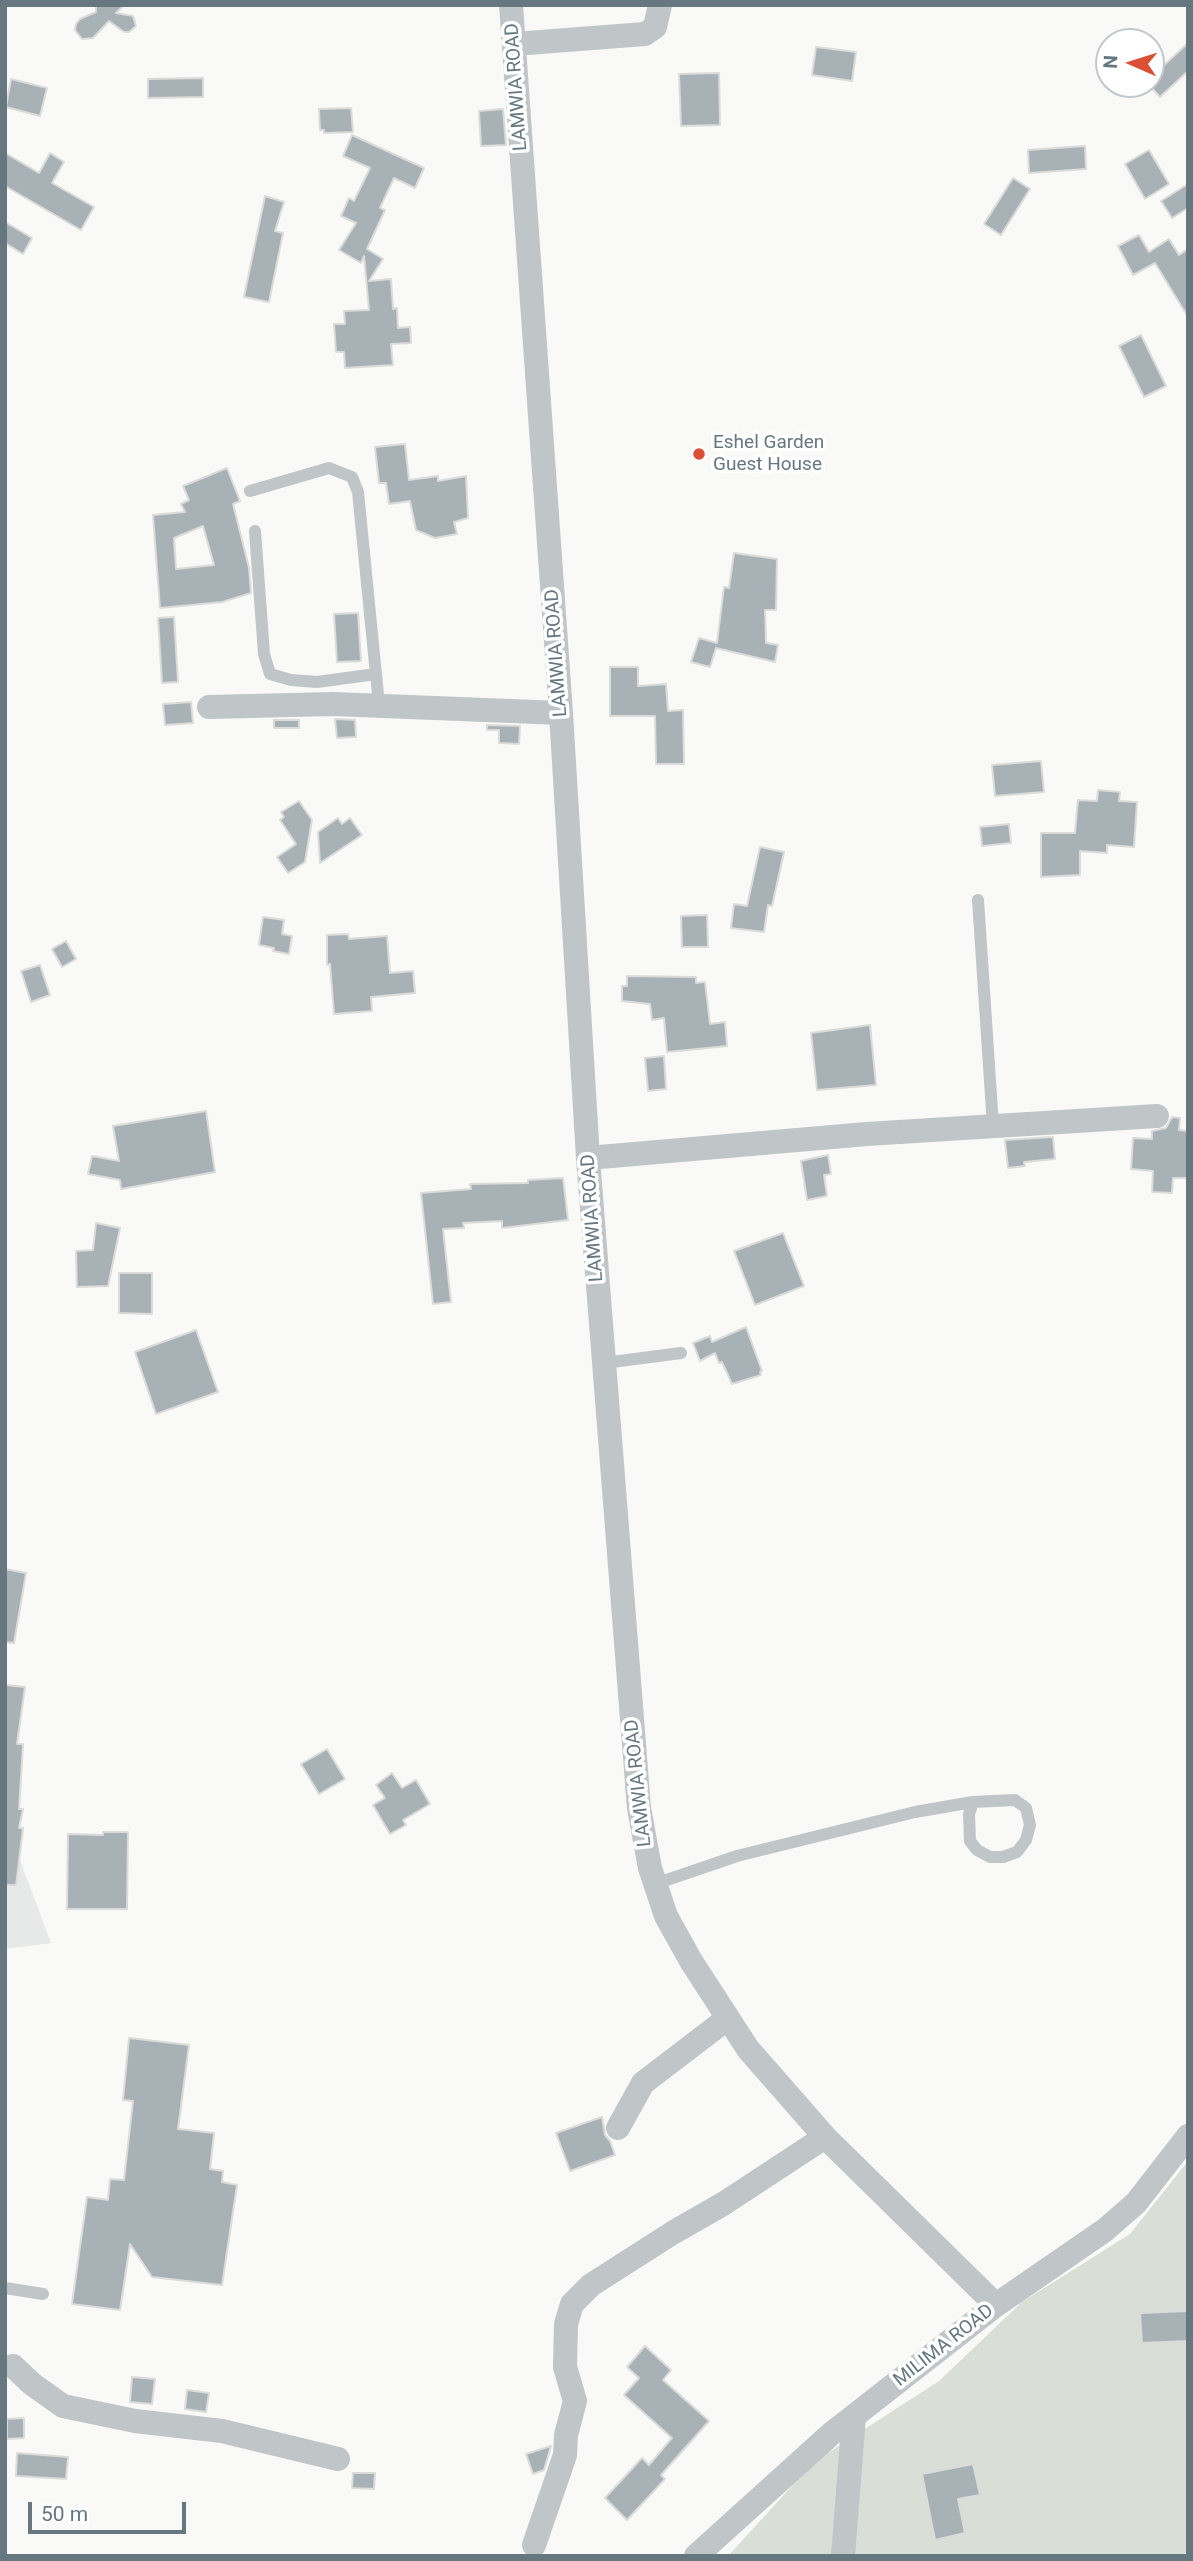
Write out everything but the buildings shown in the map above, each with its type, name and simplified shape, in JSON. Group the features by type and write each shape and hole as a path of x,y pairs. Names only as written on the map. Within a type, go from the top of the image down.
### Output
{"street":[{"name":"LAMWIA ROAD","path":"511,5 561,713 588,1158 639,1808 650,1868 666,1916 691,1961 748,2049 825,2137 996,2305"},
{"path":"514,44 645,34 655,27 660,5"},
{"path":"209,708 333,704 561,713"},
{"path":"588,1158 1157,1116"},
{"path":"618,2129 643,2083 728,2018"},
{"name":"MILIMA ROAD","path":"696,2556 795,2465 854,2416 996,2305 1105,2231 1136,2203 1188,2136"},
{"path":"534,2545 565,2455 566,2435 575,2401 565,2367 566,2324 572,2304 591,2285 723,2204 825,2137"},
{"path":"13,2366 32,2385 63,2406 135,2421 222,2431 338,2459"},
{"path":"844,2556 854,2416"}],"lane":[{"path":"250,491 329,468 352,477 358,492 379,705"},
{"path":"255,531 264,654 270,674 291,680 317,682 376,674"},
{"path":"978,900 993,1126"},
{"path":"604,1363 681,1353"},
{"path":"655,1884 737,1856 915,1812 972,1802 1015,1800 1026,1808 1030,1825 1026,1840 1017,1852 1003,1857 990,1857 977,1850 970,1841 972,1802"},
{"path":"5,2288 43,2294"}],"shaded area":[{"path":"5,1820 51,1943 5,1949"},
{"path":"1188,2161 1188,2556 728,2556 814,2462 939,2381 1022,2302 1130,2234"}],"place":[{"name":"Eshel Garden Guest House","path":"699,454"}]}
